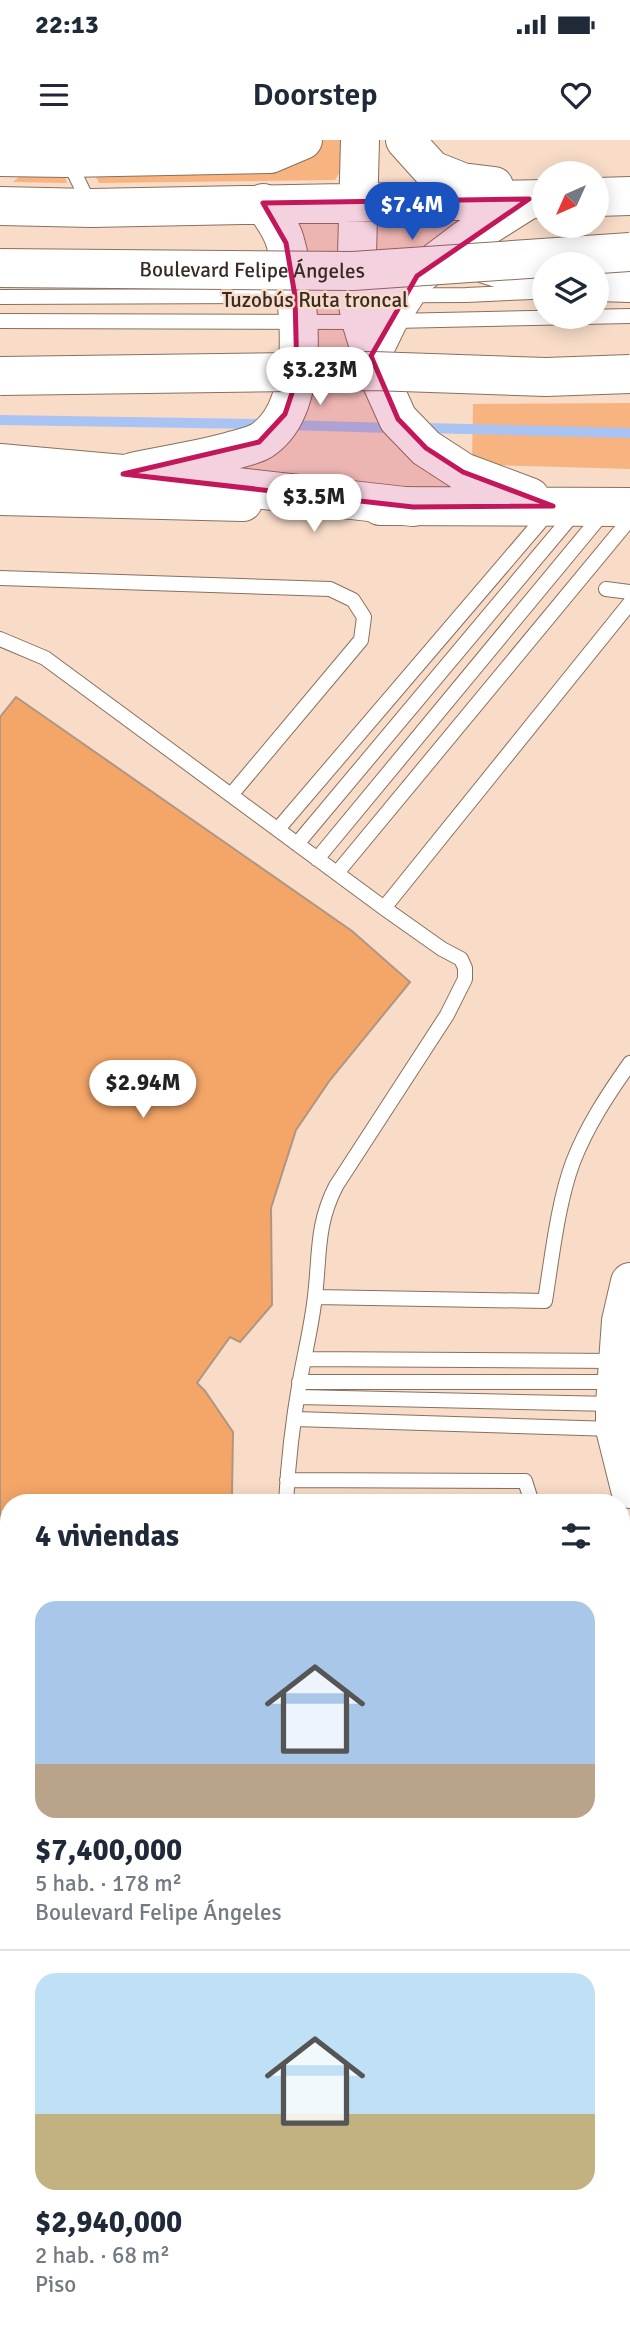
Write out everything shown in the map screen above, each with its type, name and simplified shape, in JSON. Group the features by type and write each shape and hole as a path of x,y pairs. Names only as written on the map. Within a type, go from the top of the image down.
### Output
{"main road":[{"path":"4,156 65,149 271,154 303,140"},
{"path":"360,140 357,204 376,318 398,419 426,448 463,472 600,509"},
{"path":"405,140 432,170 462,183 532,196"},
{"path":"609,197 630,196"},
{"path":"0,205 91,208 263,203 357,204 532,197"},
{"path":"376,318 417,276 456,246 532,201"},
{"path":"123,474 259,442 271,433 285,414 297,378 296,308 286,243 263,203"},
{"name":"Boulevard Felipe Ángeles","path":"0,268 353,271 630,252"},
{"path":"481,263 532,277"},
{"path":"609,282 630,283"},
{"path":"0,376 373,372 546,376 630,374"},
{"path":"0,463 413,506"},
{"path":"0,496 600,509"},
{"path":"630,1282 621,1321 616,1394 630,1489"}],"lane":[{"path":"65,149 91,208"},
{"path":"609,286 630,283"},
{"name":"Tuzobús Ruta troncal","path":"0,321 296,308 376,318 466,295 532,292"},
{"name":"Tuzobús Ruta troncal","path":"0,297 296,308 376,318 630,316"},
{"path":"278,829 600,509"},
{"path":"297,844 600,509"},
{"path":"317,859 600,509"},
{"path":"337,873 600,509"},
{"path":"0,578 330,589 353,600 364,617 360,640 231,795"},
{"path":"606,589 630,592"},
{"path":"384,908 630,603"},
{"path":"0,639 45,658 384,908 442,949 461,959 465,968 466,979 447,1015 325,1207 320,1228 315,1297 298,1390 286,1494"},
{"path":"315,1297 545,1301 556,1229 573,1163 604,1099 630,1063"},
{"path":"304,1359 616,1394"},
{"path":"298,1390 616,1394"},
{"path":"298,1390 616,1394"},
{"path":"295,1419 616,1394"},
{"path":"287,1480 525,1481 529,1494"}],"highlighted area":[{"path":"529,199 417,276 371,356 398,419 426,448 463,472 553,506 413,507 123,474 259,442 285,414 297,378 295,296 286,243 263,203"}],"shaded area":[{"path":"317,140 341,140 341,170 335,180 99,183 91,167"},
{"path":"32,165 62,167 67,183 13,182"},
{"path":"630,403 630,469 489,465 472,461 473,404"}],"building":[{"path":"16,697 352,931 410,982 330,1080 296,1130 271,1208 272,1305 240,1342 230,1337 197,1383 233,1432 232,1494 0,1494 0,717"}],"waterway":[{"path":"0,420 262,424"},
{"path":"287,425 391,428"},
{"path":"424,428 630,433"}]}
